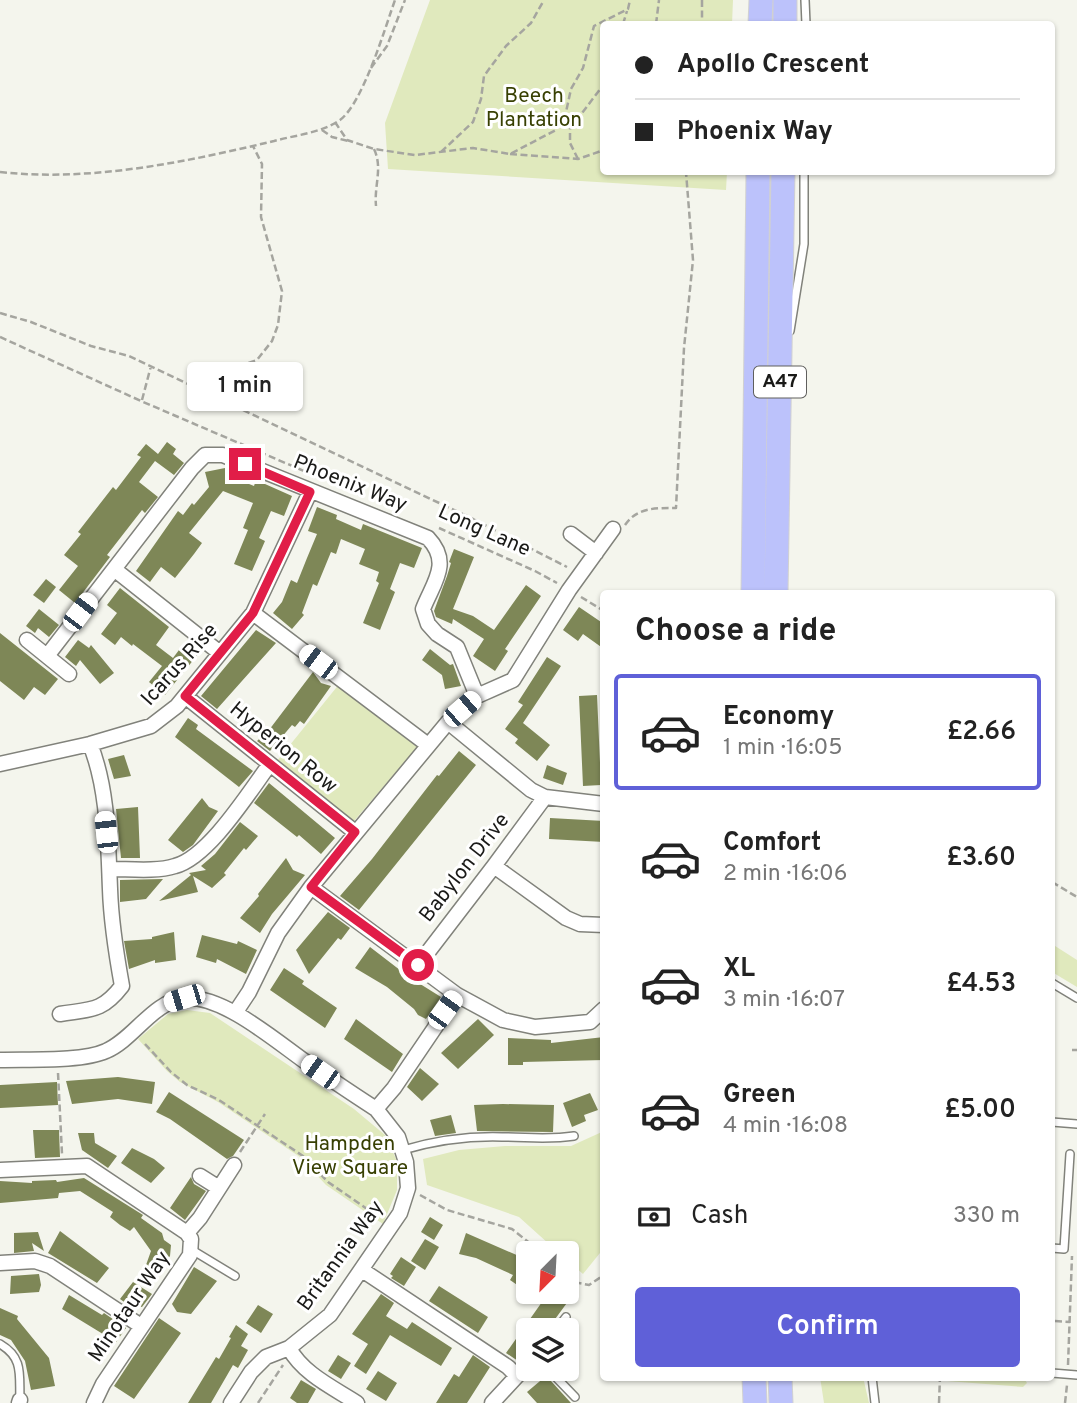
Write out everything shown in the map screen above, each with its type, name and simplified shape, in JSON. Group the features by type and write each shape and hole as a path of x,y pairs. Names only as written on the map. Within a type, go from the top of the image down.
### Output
{"highway":[{"path":"760,21 761,0"},
{"path":"785,0 785,21"},
{"name":"A47","path":"753,590 758,175"},
{"name":"A47","path":"776,590 783,175"},
{"path":"743,1381 743,1403"},
{"path":"754,1381 755,1403"},
{"path":"780,1381 781,1403"},
{"path":"792,1381 794,1403"}],"street":[{"name":"Phoenix Way","path":"47,656 191,468 205,455 223,455 428,538 438,548 441,564 424,610 429,624 437,634 457,647 477,696"},
{"name":"Icarus Rise","path":"0,764 90,744 152,726 163,718 185,696 253,613 310,492"},
{"path":"235,1013 249,992 278,933 311,887 448,722 477,696 513,680 573,593 580,575 618,528"},
{"path":"570,534 596,553"},
{"path":"114,569 220,653"},
{"path":"253,613 428,745"},
{"path":"27,640 69,674"},
{"name":"Hyperion Row","path":"185,696 355,832"},
{"path":"448,722 531,790 545,797 600,804"},
{"path":"60,1014 92,1009 109,1003 122,986 113,933 110,869 101,784 90,744"},
{"path":"110,869 174,867 191,859 209,843 270,764"},
{"name":"Babylon Drive","path":"418,965 545,797"},
{"path":"494,866 566,918 580,924 600,925"},
{"path":"311,887 457,995 503,1020 535,1027 590,1022 600,1013"},
{"path":"376,1109 394,1088 457,995"},
{"name":"Britannia Way","path":"0,1060 86,1056 105,1052 127,1039 170,1002 184,998 206,1000 235,1013 376,1109 394,1130 403,1150 408,1188 400,1213 330,1315 291,1352 266,1357 251,1372 231,1403"},
{"name":"Minotaur Way","path":"187,1233 200,1218 234,1165"},
{"name":"Minotaur Way","path":"0,1170 87,1166 187,1233 191,1239 192,1250 103,1384 94,1403"},
{"path":"200,1175 219,1188"},
{"path":"0,1263 35,1261 50,1266 141,1326"},
{"path":"362,1270 497,1360 516,1376"},
{"path":"291,1352 308,1371 357,1403"},
{"path":"496,1402 516,1378"}],"lane":[{"path":"805,0 806,21"},
{"path":"780,396 804,244 804,175"},
{"path":"1055,985 1077,998"},
{"path":"1055,1122 1077,1124"},
{"path":"403,1150 472,1138 551,1140 574,1136"},
{"path":"1055,1248 1064,1249 1070,1154"},
{"path":"192,1250 235,1276"},
{"path":"0,1344 12,1351 19,1367 19,1401"},
{"path":"1055,1373 1077,1375"},
{"path":"560,1381 575,1397"},
{"path":"872,1381 875,1403"}],"path":[{"path":"0,172 56,174 121,170 253,146 321,129 342,119 354,104 395,0"},
{"path":"369,71 387,46 405,0"},
{"path":"439,154 473,122 481,99 484,76 506,46 531,23 544,0"},
{"path":"624,21 630,0"},
{"path":"656,21 659,0"},
{"path":"702,0 702,21"},
{"path":"604,21 628,9"},
{"path":"510,154 556,130 566,112 571,89 583,68 594,26 600,23"},
{"path":"578,159 570,143 570,129 600,89"},
{"path":"335,122 347,140 357,144"},
{"path":"321,129 332,137 374,149 415,155 473,148 510,154 578,159 600,151"},
{"path":"203,389 245,364 257,360 272,341 278,325 282,291 261,217 262,164 253,146"},
{"path":"374,149 380,162 374,192 376,206"},
{"path":"618,528 647,509 676,508 684,348 693,260 686,175"},
{"path":"0,313 31,322 91,346 129,355 473,519 588,581 585,592 573,593"},
{"path":"0,337 316,476"},
{"path":"141,401 151,366"},
{"name":"Long Lane","path":"440,528 535,571 600,609"},
{"path":"1055,884 1077,897"},
{"path":"145,1044 187,1085 219,1100 303,1156 328,1182 373,1213"},
{"path":"58,1073 63,1166"},
{"path":"234,1165 265,1114"},
{"path":"408,1188 447,1210 512,1230 526,1241"},
{"path":"1065,1403 1075,1261 1073,1245"},
{"path":"579,1283 589,1285 600,1278"},
{"path":"1055,1321 1070,1322"},
{"path":"258,1403 291,1352"},
{"path":"939,1403 940,1381"}],"green space":[{"name":"Beech Plantation","path":"430,0 733,0 732,21 600,21 600,175 727,175 726,190 388,169 385,123"},
{"path":"340,683 419,745 354,821 277,761"},
{"path":"1055,946 1077,960 1077,987 1055,974"},
{"name":"Hampden View Square","path":"187,1010 210,1013 354,1109 385,1135 397,1161 397,1190 383,1224 326,1185 300,1157 218,1102 180,1082 138,1039 168,1014"},
{"path":"600,1133 600,1253 583,1274 579,1270 579,1241 546,1241 519,1217 427,1185 423,1159 459,1150 505,1146 571,1146"},
{"path":"821,1381 864,1381 869,1403 824,1403"},
{"path":"947,1381 1026,1381 1023,1387"}],"building":[{"path":"167,442 176,449 173,454 184,463 174,475 155,461 139,482 158,497 145,513 142,510 75,603 59,590 78,566 64,555 113,487 116,490 141,457 137,455 146,444 158,454"},
{"path":"225,468 227,475 254,486 256,480 292,496 284,516 271,511 259,538 265,541 252,571 234,564 248,530 243,528 253,503 223,491 189,533 202,543 175,578 161,567 150,582 136,571 178,511 183,515 209,487 205,472"},
{"path":"317,507 337,515 336,519 361,530 363,524 422,548 414,568 400,563 390,589 395,592 380,630 363,623 379,583 376,581 379,572 359,564 365,549 341,539 336,554 331,552 317,586 313,584 302,613 304,615 292,629 273,613 282,602 291,580 297,583 317,534 308,531"},
{"path":"454,549 474,557 453,609 473,616 494,630 526,585 541,596 505,649 508,651 495,671 473,656 484,639 453,619 452,624 436,617 434,611"},
{"path":"46,579 56,587 44,603 33,595"},
{"path":"120,588 169,627 156,645 173,658 185,642 199,653 165,695 149,682 162,666 121,637 115,645 101,634 117,613 107,605"},
{"path":"579,607 600,621 600,646 583,634 578,641 563,630"},
{"path":"39,609 59,625 49,637 38,628 35,633 26,626"},
{"path":"256,630 276,643 217,709 201,696"},
{"path":"0,633 58,679 45,695 34,687 24,700 0,681"},
{"path":"78,640 89,648 91,645 114,673 100,684 80,660 76,666 65,657"},
{"path":"430,649 450,665 453,664 461,686 445,689 442,675 422,660"},
{"path":"547,657 561,666 523,723 550,745 537,761 515,743 518,739 505,729 523,705 518,702"},
{"path":"313,672 321,683 331,686 304,724 300,721 295,727 292,725 270,751 257,741 269,730"},
{"path":"597,695 600,785 583,786 579,696"},
{"path":"188,718 198,725 196,729 253,771 239,787 175,737"},
{"path":"459,751 476,765 359,910 340,896"},
{"path":"124,755 131,776 114,779 108,759"},
{"path":"547,765 567,773 563,785 543,778"},
{"path":"269,783 335,838 321,854 254,803"},
{"path":"202,798 209,807 218,811 193,845 183,852 168,840"},
{"path":"138,807 140,858 121,858 116,809"},
{"path":"550,818 600,821 600,842 549,839"},
{"path":"240,822 258,836 246,850 244,848 224,873 226,875 212,888 193,876 198,892 159,901 191,875 189,873 206,870 201,866 215,854"},
{"path":"286,858 293,870 305,875 272,914 260,933 240,918"},
{"path":"163,879 146,899 120,902 120,880"},
{"path":"328,912 350,928 341,940 338,938 309,974 296,950"},
{"path":"174,932 176,960 155,963 155,960 129,969 124,941 152,939"},
{"path":"202,935 237,944 238,941 257,950 246,974 217,959 216,963 196,957"},
{"path":"370,947 441,997 426,1019 387,987 355,968"},
{"path":"284,968 337,1008 325,1028 270,990"},
{"path":"356,1019 403,1054 392,1072 344,1039"},
{"path":"478,1019 494,1035 458,1069 441,1053"},
{"path":"600,1037 600,1060 523,1062 523,1065 508,1065 508,1038 551,1040 551,1043"},
{"path":"420,1068 439,1084 422,1101 407,1087"},
{"path":"118,1077 155,1082 152,1104 118,1099 72,1104 66,1081"},
{"path":"57,1082 58,1105 0,1108 0,1085"},
{"path":"169,1092 244,1140 233,1156 227,1159 156,1112"},
{"path":"590,1093 598,1110 584,1115 586,1121 572,1127 563,1103"},
{"path":"474,1105 554,1105 553,1132 477,1131"},
{"path":"451,1115 456,1133 435,1136 430,1120"},
{"path":"33,1130 59,1130 60,1157 35,1158"},
{"path":"78,1133 94,1133 95,1143 117,1156 108,1168 82,1150"},
{"path":"132,1148 165,1168 151,1183 121,1163"},
{"path":"191,1177 194,1184 206,1191 185,1220 170,1208"},
{"path":"84,1178 143,1215 141,1218 162,1233 164,1240 171,1245 170,1256 158,1272 146,1265 151,1251 134,1227 130,1231 120,1225 110,1217 113,1212 80,1191 59,1193 58,1198 0,1203 0,1181 32,1183"},
{"path":"430,1217 443,1225 434,1240 421,1232"},
{"path":"60,1231 109,1268 97,1283 48,1253"},
{"path":"38,1232 44,1251 32,1243 34,1251 14,1253 14,1233"},
{"path":"466,1233 516,1255 516,1284 510,1280 513,1275 476,1258 459,1254"},
{"path":"425,1239 439,1247 425,1270 411,1261"},
{"path":"401,1257 416,1267 404,1286 391,1278 393,1276 390,1274"},
{"path":"194,1267 217,1281 191,1314 177,1312 172,1304"},
{"path":"39,1274 39,1292 10,1294 11,1276"},
{"path":"133,1282 152,1294 142,1307 127,1304 120,1299"},
{"path":"439,1286 488,1317 478,1333 429,1301"},
{"path":"381,1294 394,1303 386,1316 407,1329 412,1322 452,1348 441,1366 390,1335 366,1374 354,1366 368,1344 352,1334"},
{"path":"69,1295 126,1328 116,1342 62,1309"},
{"path":"541,1304 566,1304 556,1318 531,1318"},
{"path":"258,1305 273,1314 261,1333 246,1323"},
{"path":"0,1308 18,1316 17,1319 49,1358 55,1386 31,1390 25,1361 11,1340 0,1335"},
{"path":"159,1318 181,1333 134,1399 114,1386"},
{"path":"236,1325 248,1334 241,1346 248,1350 238,1368 233,1365 211,1403 188,1403 216,1357 219,1359"},
{"path":"516,1339 516,1360 506,1353"},
{"path":"338,1355 351,1363 341,1379 328,1371"},
{"path":"473,1355 490,1367 467,1403 436,1403 454,1374 459,1377"},
{"path":"378,1371 397,1383 386,1401 366,1389"},
{"path":"301,1380 316,1389 308,1403 297,1403 290,1398"},
{"path":"540,1381 551,1381 571,1403 537,1403 527,1392"}],"route":[{"path":"245,464 310,492 253,613 185,696 355,832 311,887 418,965"}]}
